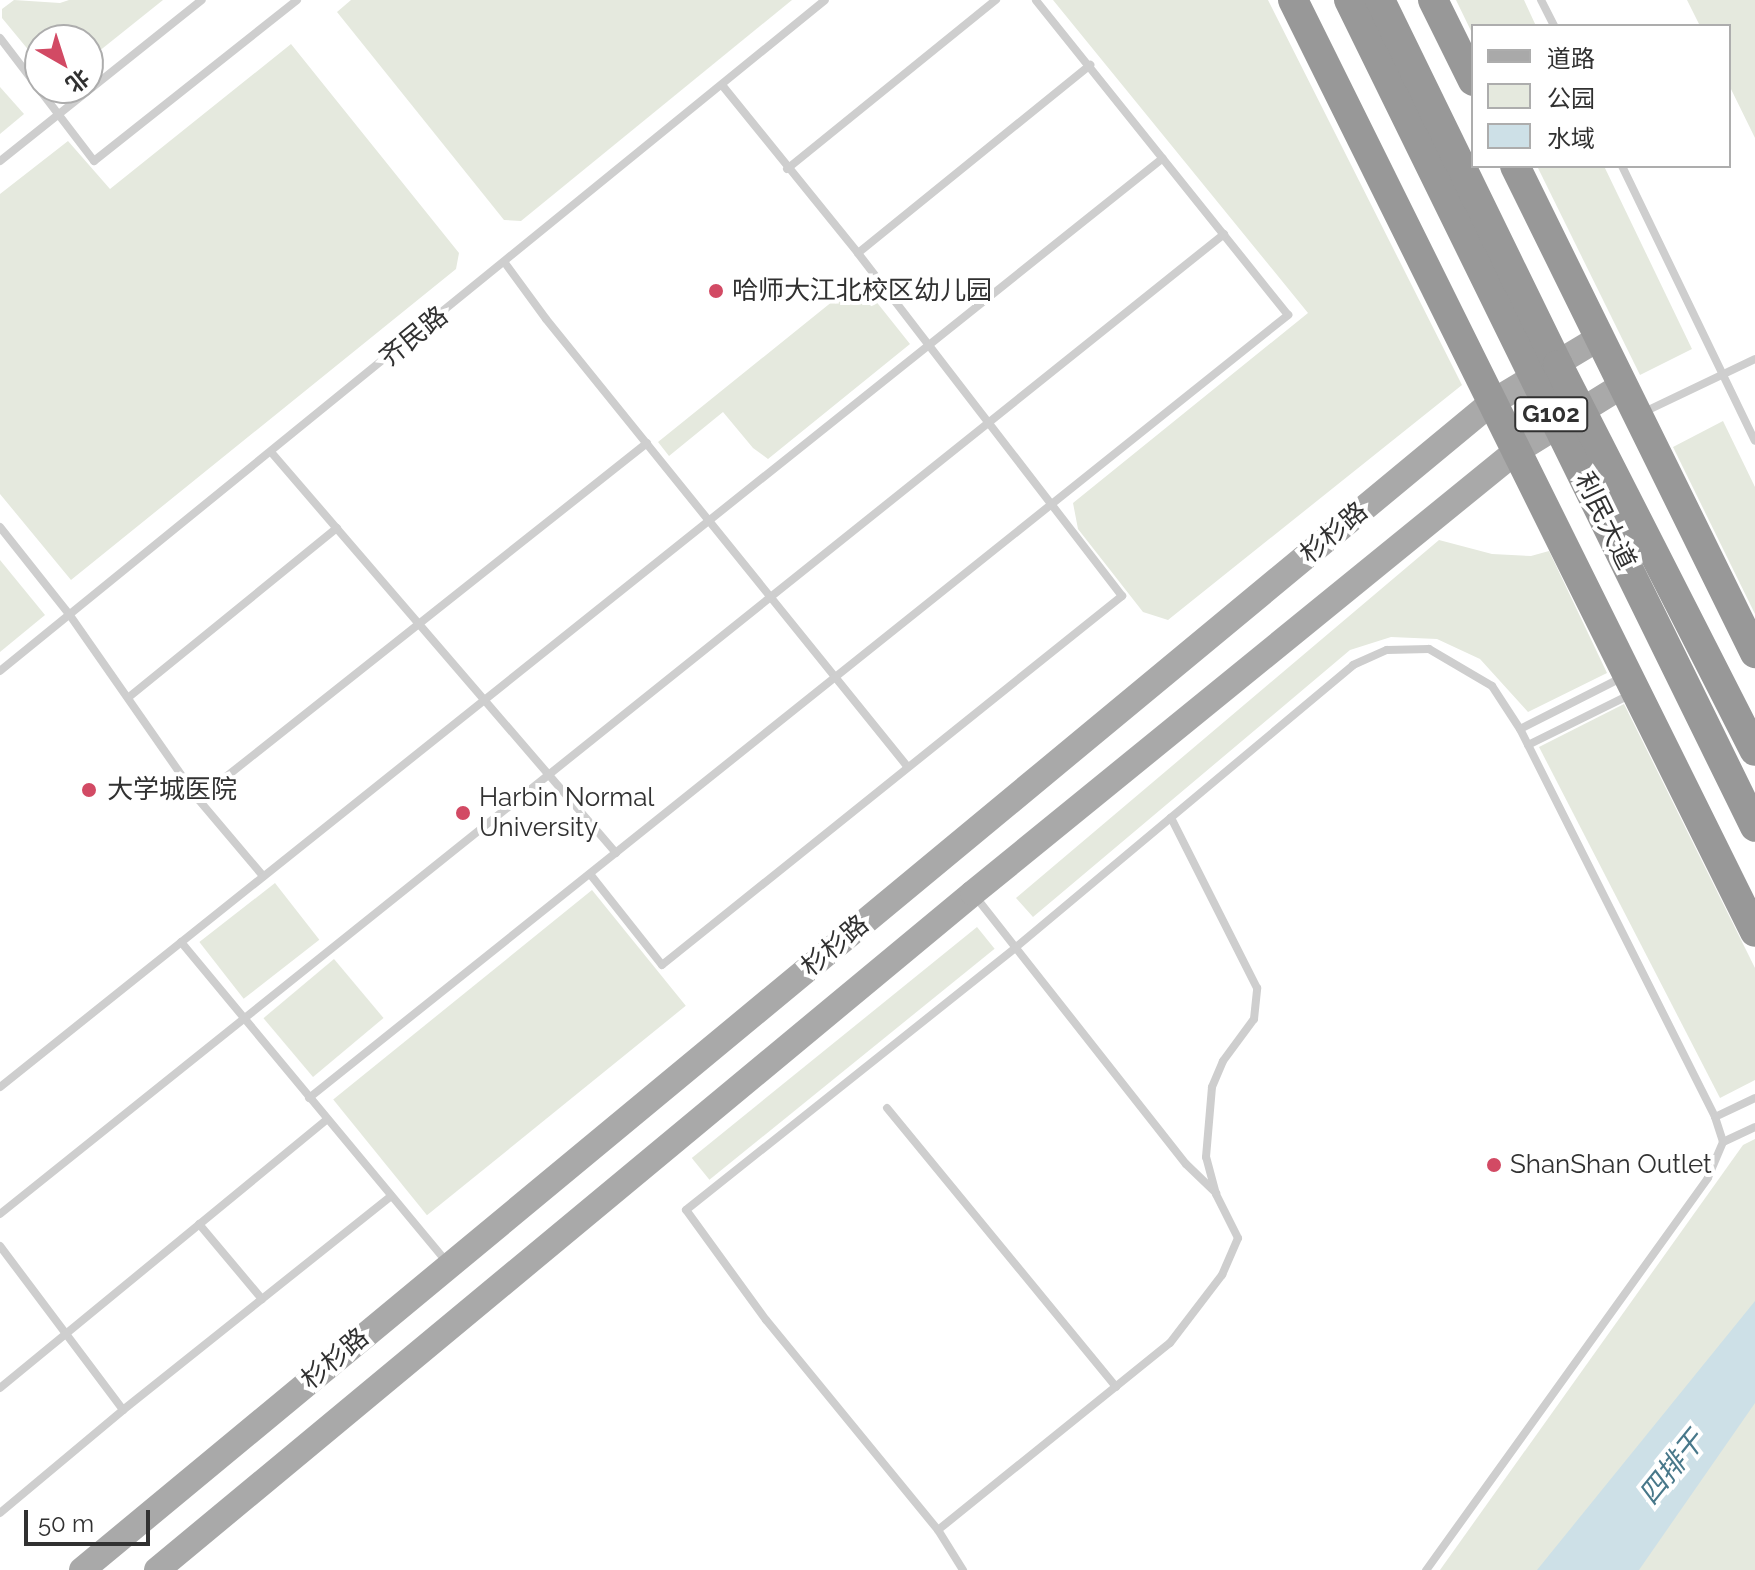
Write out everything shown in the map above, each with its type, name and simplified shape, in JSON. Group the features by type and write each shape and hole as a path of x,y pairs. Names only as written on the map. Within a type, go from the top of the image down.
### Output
{"highway":[{"path":"1293,0 1755,932"},
{"name":"利民大道","path":"1349,0 1570,419 1755,751"},
{"name":"利民大道","path":"1380,0 1546,372"},
{"path":"1433,0 1471,77"},
{"path":"1516,168 1755,653"},
{"name":"利民大道","path":"1570,419 1755,827"}],"main road":[{"name":"杉杉路","path":"82,1570 1491,403 1599,338"},
{"name":"杉杉路","path":"157,1570 973,893 1515,452 1623,385"}],"lane":[{"path":"0,161 202,0"},
{"path":"0,38 94,161 297,0"},
{"name":"齐民路","path":"0,671 825,0"},
{"path":"787,169 996,0"},
{"path":"309,1098 1288,315 1036,0"},
{"path":"1541,0 1553,24"},
{"path":"858,253 1090,65"},
{"path":"590,874 662,965 1122,596 858,253 722,85"},
{"path":"0,1087 1163,158"},
{"path":"1623,168 1755,441"},
{"path":"0,1214 1224,234"},
{"path":"505,263 907,766"},
{"path":"1638,415 1755,359"},
{"path":"198,799 647,443"},
{"path":"271,452 616,853"},
{"path":"0,527 69,614 198,799 263,876"},
{"path":"129,697 337,528"},
{"path":"963,1570 938,1530 766,1320 686,1210 1015,948 1353,665 1387,650 1429,649 1492,686 1520,729 1715,1117 1723,1142 1708,1178 1426,1570"},
{"path":"1520,729 1631,683"},
{"path":"1528,745 1631,683"},
{"path":"938,1530 1170,1343 1222,1275 1238,1238 1216,1194 1206,1157 1212,1087 1223,1061 1254,1019 1257,988 1171,818"},
{"path":"973,893 1186,1164 1216,1194"},
{"path":"181,942 449,1264"},
{"path":"1715,1117 1755,1098"},
{"path":"887,1108 1116,1387"},
{"path":"0,1388 327,1119"},
{"path":"1723,1142 1755,1127"},
{"path":"0,1513 123,1410 391,1196"},
{"path":"199,1224 262,1299"},
{"path":"0,1246 123,1410"}],"green space":[{"path":"14,0 60,3 69,0 163,0 104,47 104,24 24,24 24,45 2,18 2,9"},
{"path":"351,0 792,0 521,221 504,220 337,12"},
{"path":"1053,0 1268,0 1462,385 1168,620 1143,612 1078,529 1073,503 1308,313"},
{"path":"1456,0 1524,0 1535,24 1471,24 1471,31"},
{"path":"1687,0 1755,0 1755,138 1731,89 1731,24 1699,24"},
{"path":"291,44 459,253 456,269 71,580 0,494 0,194 68,141 110,189"},
{"path":"0,87 24,114 0,134"},
{"path":"1538,168 1605,168 1692,349 1640,375"},
{"path":"859,280 910,344 768,459 753,448 723,412 669,456 658,442"},
{"path":"1723,421 1755,487 1755,614 1673,447"},
{"path":"1439,540 1492,554 1531,556 1549,551 1607,673 1528,712 1480,659 1437,639 1391,637 1350,650 1033,917 1016,898"},
{"path":"0,560 45,615 0,652"},
{"path":"1624,704 1755,968 1755,1080 1720,1098 1539,747"},
{"path":"275,883 319,940 244,999 199,942"},
{"path":"592,890 686,1006 427,1215 333,1100"},
{"path":"977,927 995,949 709,1180 692,1158"},
{"path":"334,959 383,1018 313,1077 264,1018"},
{"path":"1755,1139 1755,1570 1440,1570 1743,1145"}],"water":[{"name":"四排干","path":"1755,1301 1755,1403 1639,1570 1537,1570"}],"place":[{"name":"哈师大江北校区幼儿园","path":"716,291"},
{"name":"大学城医院","path":"89,790"},
{"name":"Harbin Normal University","path":"463,813"},
{"name":"ShanShan Outlet","path":"1494,1165"}]}
